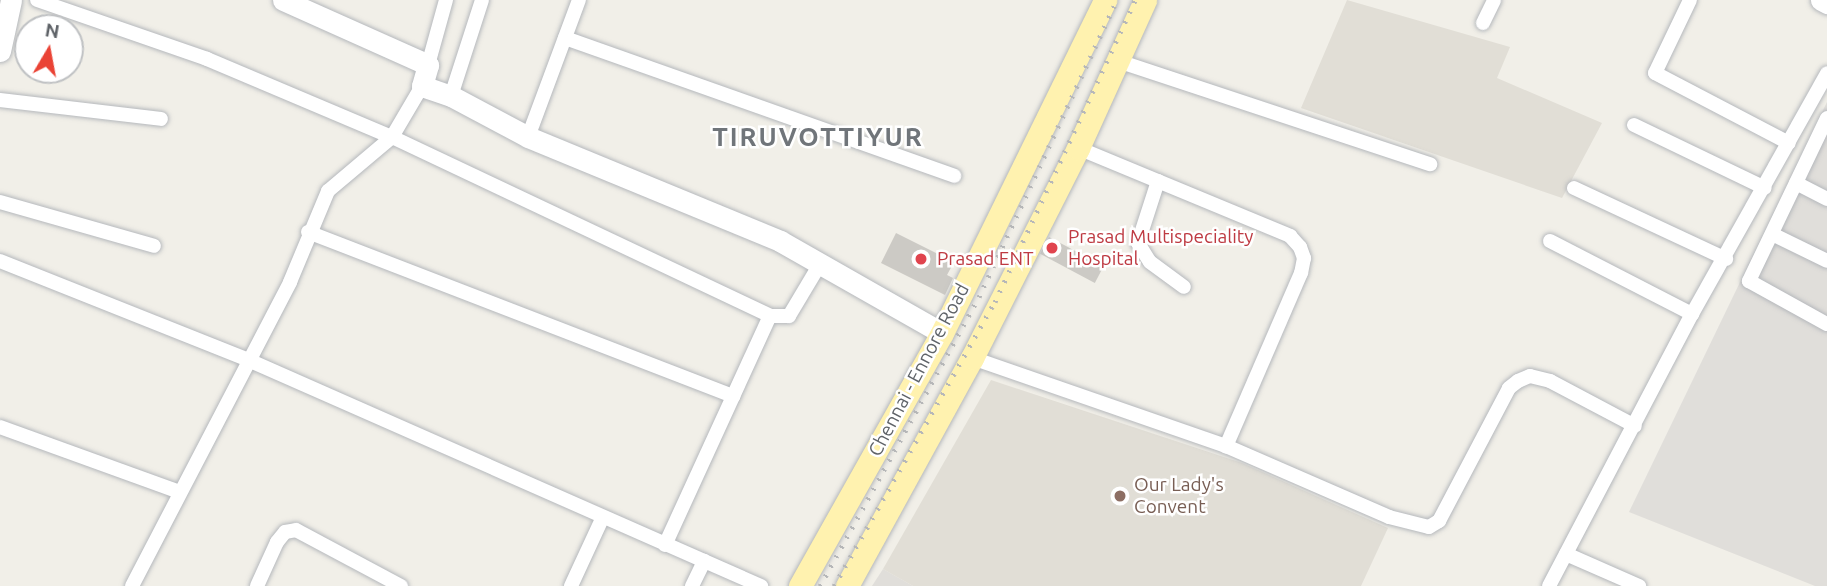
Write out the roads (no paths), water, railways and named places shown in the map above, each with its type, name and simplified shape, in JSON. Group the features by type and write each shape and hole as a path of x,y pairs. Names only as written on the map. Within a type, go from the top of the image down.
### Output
{"main road":[{"name":"Chennai - Ennore Road","path":"800,586 942,333 1105,0"},
{"name":"Chennai - Ennore Road","path":"846,586 972,358 1078,148 1145,0"}],"street":[{"path":"0,51 11,0"},
{"path":"37,0 207,59 392,137 771,316 789,316 820,264"},
{"path":"284,0 428,65"},
{"path":"134,585 246,359 290,282 308,232 328,191 392,137 422,86 446,0"},
{"path":"451,96 482,0"},
{"path":"528,137 579,0"},
{"path":"1483,23 1494,0"},
{"path":"1690,0 1655,73 1789,143"},
{"path":"1821,0 1827,3"},
{"path":"565,38 954,176"},
{"path":"1118,61 1430,164"},
{"path":"1549,586 1692,314 1726,259 1827,73"},
{"path":"422,86 451,96 528,137 780,241 942,333"},
{"path":"0,100 161,119"},
{"path":"1827,118 1823,138 1796,183 1749,281 1827,324"},
{"path":"1634,125 1765,188"},
{"path":"1078,148 1290,236 1304,258 1226,446"},
{"path":"1158,181 1138,243 1150,262 1184,287"},
{"path":"1796,183 1827,199"},
{"path":"1574,188 1726,259"},
{"path":"0,202 154,246"},
{"path":"308,232 733,396"},
{"path":"1772,234 1827,261"},
{"path":"1550,241 1692,314"},
{"path":"0,261 246,359 602,519 761,586"},
{"path":"665,545 771,316"},
{"path":"972,358 1226,446 1389,517 1429,527 1439,522 1509,388 1518,381 1530,376 1550,382 1635,426"},
{"path":"0,427 180,492"},
{"path":"571,586 602,519"},
{"path":"257,586 277,542 285,532 296,530 401,586"},
{"path":"1566,554 1639,586"},
{"path":"692,586 704,561"}],"railway":[{"path":"820,586 979,297 1117,0"},
{"path":"834,586 995,302 1135,0"}],"place":[{"name":"Prasad Multispeciality Hospital","path":"1052,248"},
{"name":"Prasad ENT","path":"921,259"},
{"name":"Our Lady's Convent","path":"1120,496"}],"district":[{"name":"TIRUVOTTIYUR","path":"818,137"}]}
